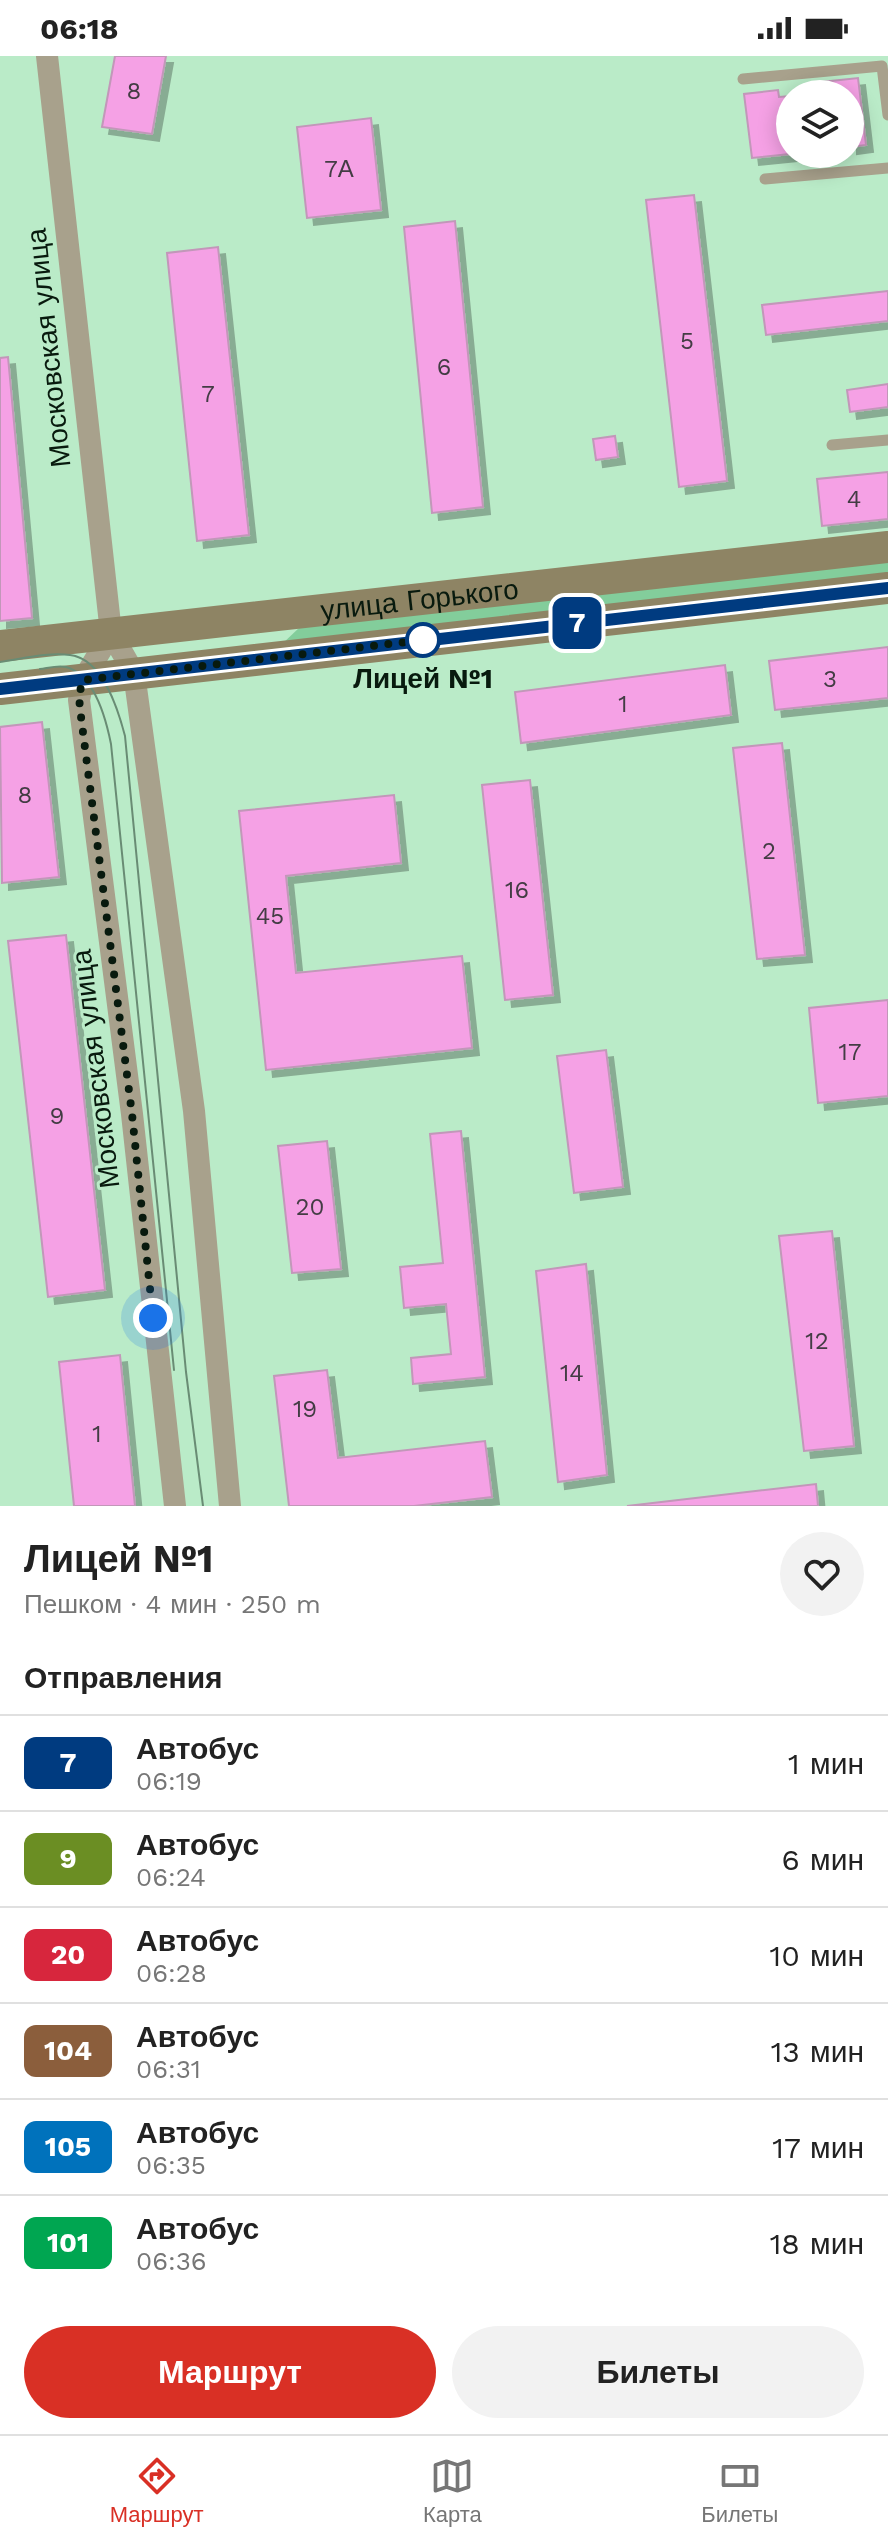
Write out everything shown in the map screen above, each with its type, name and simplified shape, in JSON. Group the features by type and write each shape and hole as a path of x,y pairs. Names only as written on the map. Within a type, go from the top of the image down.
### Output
{"main road":[{"name":"улица Горького","path":"0,646 888,547"},
{"name":"улица Горького","path":"0,689 888,588"}],"street":[{"name":"Московская улица","path":"47,56 111,633 134,673 194,1111 230,1506"},
{"name":"Московская улица","path":"111,633 83,680 79,695 80,709 132,1114 175,1506"}],"lane":[{"path":"743,79 882,66 888,115"},
{"path":"765,179 888,168"},
{"path":"832,445 888,440"}],"green space":[{"path":"888,561 888,576 280,646 301,626"}],"building":[{"path":"115,56 166,56 152,134 102,127"},
{"path":"776,90 776,155 752,158 744,94"},
{"path":"371,118 381,210 307,218 297,127"},
{"path":"694,195 727,481 679,487 646,200"},
{"path":"455,221 483,507 432,513 404,227"},
{"path":"218,247 249,535 197,541 167,253"},
{"path":"888,291 888,321 766,335 762,305"},
{"path":"8,357 32,618 0,621 0,358"},
{"path":"888,384 888,407 850,412 847,390"},
{"path":"615,436 618,457 596,460 593,439"},
{"path":"888,472 888,519 822,526 817,479"},
{"path":"888,647 888,698 775,710 769,661"},
{"path":"725,665 731,715 521,743 515,692"},
{"path":"42,722 59,877 2,883 0,727"},
{"path":"782,743 805,955 757,959 733,748"},
{"path":"530,780 553,995 505,1000 482,785"},
{"path":"394,795 401,863 286,876 296,973 462,956 472,1048 266,1070 239,811"},
{"path":"66,935 105,1290 48,1297 8,941"},
{"path":"888,1000 888,1096 818,1103 809,1008"},
{"path":"606,1050 623,1187 574,1193 557,1056"},
{"path":"461,1131 485,1377 413,1384 411,1358 451,1354 446,1304 404,1308 400,1267 443,1263 430,1134"},
{"path":"327,1141 341,1269 292,1273 278,1146"},
{"path":"832,1231 854,1446 804,1451 779,1236"},
{"path":"586,1264 607,1475 558,1482 536,1271"},
{"path":"120,1355 135,1506 74,1506 59,1362"},
{"path":"327,1370 338,1458 485,1441 492,1497 414,1506 289,1506 274,1376"},
{"path":"816,1484 818,1506 627,1506"}],"tram line":[{"path":"0,662 53,654 82,659 92,666 107,687 125,736 186,1372 203,1506"},
{"path":"40,669 66,667 85,679 98,699 111,744 174,1370"}],"bus line":[{"name":"7","path":"0,689 888,588"}],"place":[{"name":"Лицей №1","path":"423,640"}],"route":[{"path":"153,1318 132,1114 80,709 79,695 83,680 423,640"}]}
